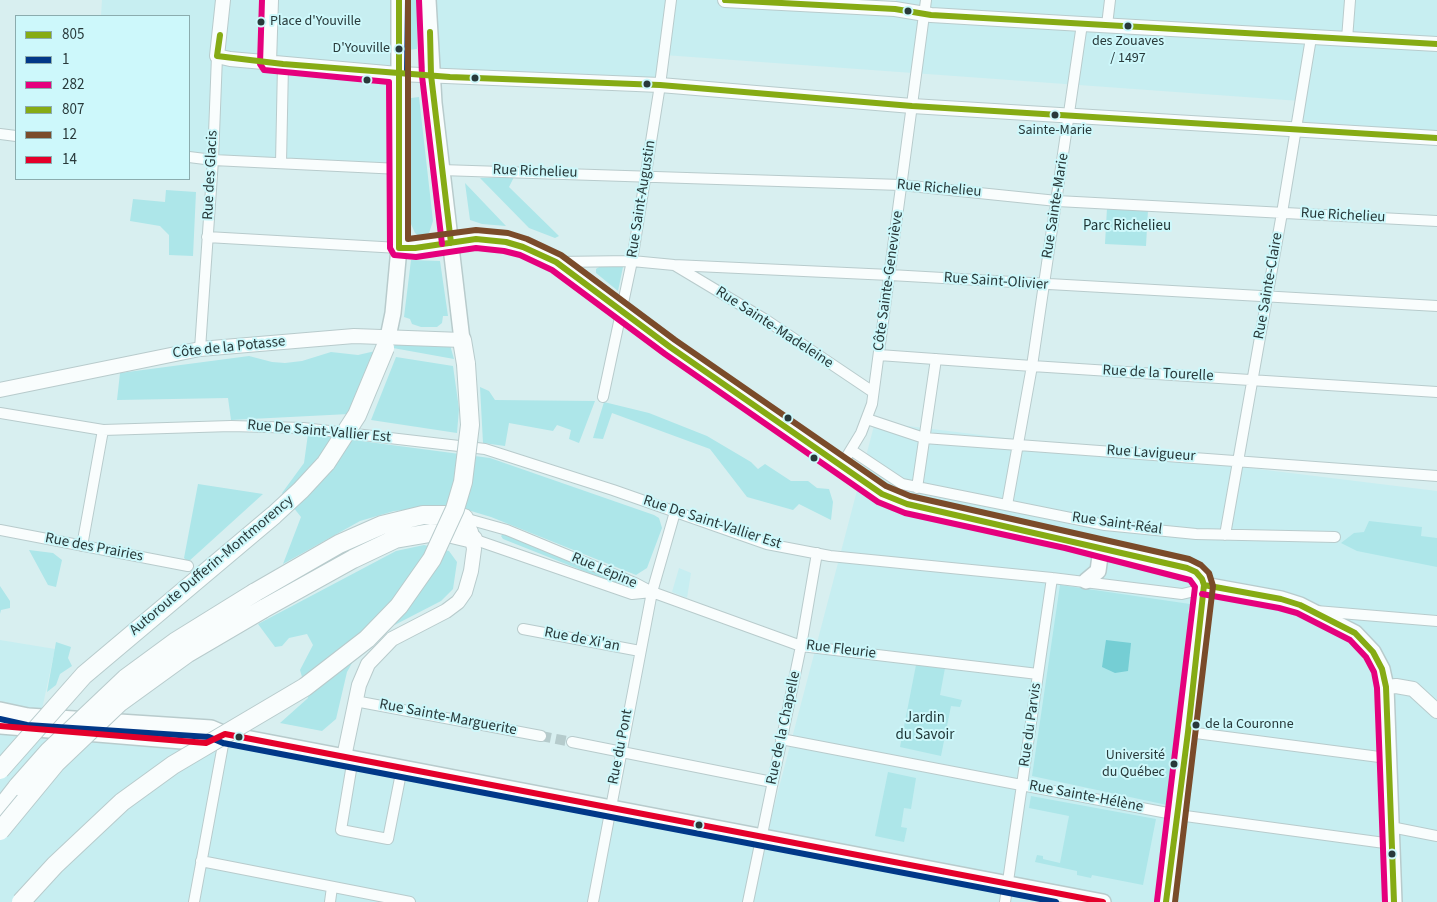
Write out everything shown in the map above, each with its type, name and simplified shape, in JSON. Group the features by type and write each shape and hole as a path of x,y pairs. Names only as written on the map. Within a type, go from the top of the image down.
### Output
{"highway":[{"path":"21,902 55,865 122,802 173,765 305,687 367,639 399,606 432,559 455,509 463,482 470,425 466,364 462,340"},
{"name":"Autoroute Dufferin-Montmorency","path":"0,770 84,675 274,516 301,490 326,462 357,415 387,342"},
{"path":"0,809 49,751 126,678 174,642 339,544 382,525 402,518 429,515 464,518"},
{"path":"0,831 56,763 119,703 188,652 353,559 395,539 430,533 452,534 473,539"}],"main road":[{"path":"387,342 393,312 399,248 398,0"},
{"path":"428,0 431,75 462,340"},
{"path":"399,248 476,240 506,242 523,247 556,262 622,311 882,494 907,504 1187,568 1196,572 1204,585 1188,732 1166,902"},
{"path":"1086,581 1098,570 1100,556 1098,548"},
{"path":"1204,585 1280,599 1312,611 1354,634 1373,652 1382,669 1386,687 1394,902"},
{"path":"225,734 206,743 3,727 4,711 28,716 212,728 225,734 1103,902"}],"street":[{"name":"Rue des Glacis","path":"200,349 213,160 217,56 223,0"},
{"path":"272,0 281,163"},
{"name":"Rue Saint-Augustin","path":"603,397 632,261 660,85 671,0"},
{"path":"725,0 924,6 1082,24 1437,44"},
{"path":"1107,25 1110,0"},
{"path":"1347,39 1350,0"},
{"name":"Côte Sainte-Geneviève","path":"841,466 867,419 873,392 902,185 924,6"},
{"name":"Rue Sainte-Marie","path":"1007,505 1032,366 1082,24"},
{"name":"Rue Sainte-Claire","path":"1225,535 1237,460 1268,297 1311,38"},
{"path":"217,56 276,64 398,74 660,85 912,106 1069,114 1437,138"},
{"path":"0,134 15,136"},
{"path":"190,157 213,160 400,169"},
{"name":"Rue Richelieu","path":"441,170 902,185 1057,201 1437,221"},
{"path":"207,237 399,248"},
{"name":"Rue Saint-Olivier","path":"556,262 632,261 674,266 890,275 1437,306"},
{"name":"Rue Sainte-Madeleine","path":"674,266 766,320 873,392"},
{"name":"Côte de la Potasse","path":"0,390 200,349 354,336 387,342 462,340"},
{"name":"Rue de la Tourelle","path":"879,354 1032,366 1437,392"},
{"path":"917,488 936,359"},
{"name":"Rue De Saint-Vallier Est","path":"0,413 103,430 231,426 303,428 485,450 572,476 767,544 817,553 1086,581 1182,594 1195,591 1204,585"},
{"name":"Rue Lavigueur","path":"867,419 924,438 1437,476"},
{"path":"82,546 103,430"},
{"name":"Rue Saint-Réal","path":"851,450 894,480 917,488 1106,525 1225,535 1336,537"},
{"name":"Rue du Pont","path":"593,902 609,808 652,592 675,512"},
{"path":"402,768 388,839 341,830 355,701 366,670 384,646 403,632 446,612 461,598 467,586 473,561 473,539 464,518"},
{"name":"Rue Lépine","path":"464,518 507,530 652,592"},
{"name":"Rue des Prairies","path":"0,530 188,566"},
{"name":"Rue Lépine","path":"473,539 632,594 652,592"},
{"name":"Rue de la Chapelle","path":"748,902 801,646 817,553"},
{"name":"Rue du Parvis","path":"1005,902 1052,578"},
{"name":"Rue Fleurie","path":"652,592 801,646 1038,674"},
{"path":"1312,611 1437,621"},
{"name":"Rue de Xi'an","path":"524,630 640,651"},
{"path":"1386,687 1396,686 1413,689 1437,711"},
{"name":"Rue Sainte-Marguerite","path":"355,701 541,736"},
{"path":"1188,732 1388,758"},
{"path":"194,902 225,734"},
{"name":"Rue Sainte-Hélène","path":"781,739 1178,815 1392,844"},
{"path":"572,742 772,782"},
{"path":"1391,827 1437,836"},
{"path":"201,860 410,902"},
{"path":"330,902 332,887"}],"shaded area":[{"path":"102,0 399,0 400,169 190,157 190,15 101,15"},
{"path":"428,0 725,0 895,9 896,0 1437,0 1437,138 1296,128 1300,101 664,55 660,85 431,75"},
{"path":"875,422 1437,491 1437,902 0,902 0,640 55,649 39,723 225,734 766,837"},
{"path":"679,568 691,573 687,598 672,592"},
{"path":"1106,640 1131,643 1128,671 1115,673 1102,667"}],"green space":[{"path":"409,0 417,0 417,49 409,50"},
{"path":"419,97 433,221 429,233 420,237 415,233 411,224 411,98"},
{"path":"514,177 509,187 559,236 555,238 529,228 480,178"},
{"path":"465,183 506,226 482,224 470,220"},
{"path":"166,190 196,192 193,256 169,255 169,235 160,226 130,221 133,199 165,202"},
{"name":"Parc Richelieu","path":"1107,208 1148,210 1146,246 1105,244"},
{"path":"411,260 440,261 448,316 443,316 442,323 437,327 421,327 412,324 410,319 404,317"},
{"path":"599,267 623,267 618,291 596,273 596,269"},
{"path":"396,343 450,345 454,359 393,348"},
{"path":"384,349 349,414 231,420 228,398 117,400 120,373 249,356 285,363 302,361 331,352 358,355"},
{"path":"396,357 453,366 459,409 457,433 371,420"},
{"path":"480,387 489,391 495,400 595,401 579,443 569,439 571,430 557,425 553,431 509,423 505,446 483,443"},
{"path":"604,402 649,413 707,436 751,462 758,469 765,464 791,481 808,481 817,488 829,489 833,502 831,520 799,504 793,510 747,497 710,449 612,413 603,439 593,438"},
{"path":"308,434 490,458 654,515 659,518 662,528 647,568 636,575 491,517 471,511 436,507 394,511 360,521 283,564 301,517 282,493 304,463"},
{"path":"198,484 263,494 188,562 184,558"},
{"path":"1369,521 1422,527 1421,536 1437,538 1437,567 1357,551 1341,543 1354,533 1364,532"},
{"path":"503,534 635,589 634,591 503,539 501,536"},
{"path":"424,545 449,551 457,562 453,589 441,601 381,632 357,654 347,672 336,719 322,731 280,723 308,698 300,670 313,645 307,634 289,638 282,646 275,647 258,624 396,551"},
{"path":"29,550 53,553 62,560 56,587 48,585"},
{"path":"1060,585 1190,604 1188,611 1194,625 1167,805 1032,776"},
{"path":"0,586 10,601 10,608 1,610 0,614"},
{"path":"56,642 71,647 68,658 72,666 60,674 56,685 47,692"},
{"name":"Jardin du Savoir","path":"916,665 945,668 940,695 962,700 960,707 951,706 941,756 900,747"},
{"path":"888,772 916,778 911,809 904,808 901,827 907,828 904,842 875,836"},
{"path":"1031,796 1156,819 1143,885 1092,875 1091,878 1077,875 1077,871 1035,862 1037,855 1043,856 1043,859 1060,863 1069,816 1029,808"}],"tunnel":[{"path":"541,736 572,742"}],"transit line":[{"name":"282","path":"262,0 260,64 264,70 389,82 390,248 394,255 416,257 476,248 520,255 552,270 665,354 878,502 905,513 1065,548 1190,580 1195,587 1157,901"},
{"name":"805","path":"399,0 399,248 415,248 476,239 506,242 523,247 556,262 670,347 882,494 907,504 1187,568 1196,572 1202,579 1204,585 1188,732 1166,902"},
{"name":"1","path":"407,74 408,0"},
{"name":"12","path":"408,0 408,239 476,230 508,233 527,239 561,255 675,340 886,486 910,496 1189,559 1201,565 1209,573 1213,586 1175,902"},
{"name":"282","path":"419,0 422,76 442,244"},
{"name":"807","path":"725,0 895,9 931,15 1437,44"},
{"name":"805","path":"430,32 431,75 451,243"},
{"name":"807","path":"220,35 217,56 283,64 450,77 660,85 912,106 1437,138"},
{"name":"805","path":"1204,585 1281,599 1300,605 1355,633 1373,652 1382,669 1386,687 1394,902"},
{"name":"282","path":"1202,594 1297,613 1350,640 1366,657 1374,672 1377,688 1385,902"},
{"name":"1","path":"0,719 27,725 209,737 223,743 1056,902"},
{"name":"14","path":"0,726 206,743 225,734 1103,902"}],"place":[{"name":"Place d'Youville","path":"261,22"},
{"name":"des Zouaves / 1497","path":"1128,26"},
{"name":"D'Youville","path":"399,49"},
{"name":"Sainte-Marie","path":"1055,115"},
{"name":"de la Couronne","path":"1196,725"},
{"name":"Université du Québec","path":"1174,764"}]}
